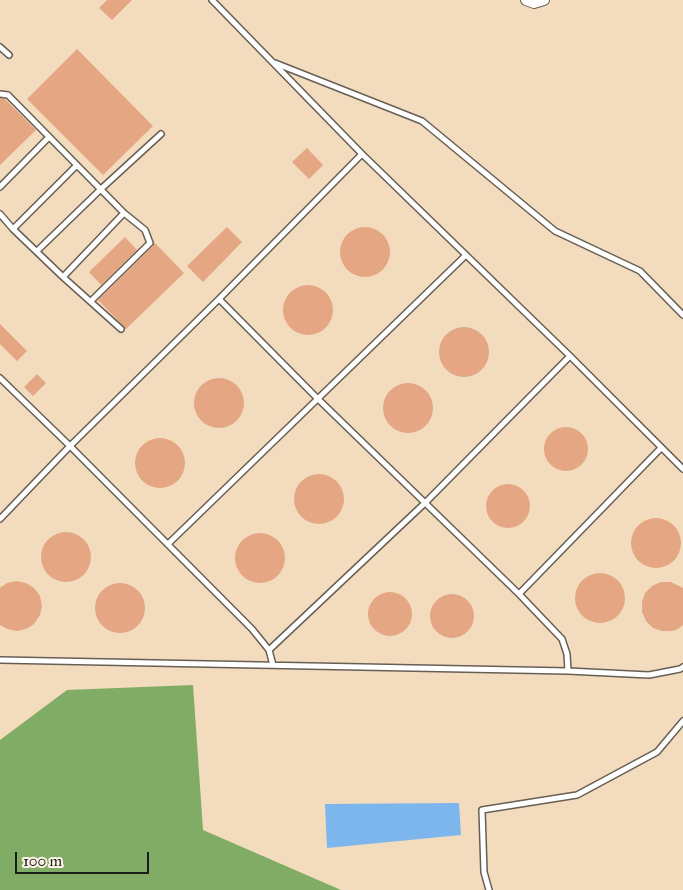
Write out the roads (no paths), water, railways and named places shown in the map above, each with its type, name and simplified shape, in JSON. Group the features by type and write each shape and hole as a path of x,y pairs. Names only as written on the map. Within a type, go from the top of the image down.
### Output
{"street":[{"path":"526,0 534,3 544,0"}],"lane":[{"path":"212,0 362,154 570,356 683,469"},
{"path":"0,47 9,55"},
{"path":"272,62 422,121 555,230 640,271 683,315"},
{"path":"0,94 8,96 124,213 145,230 150,243 91,301"},
{"path":"37,251 161,134"},
{"path":"0,187 49,137"},
{"path":"0,519 70,446 219,300 362,154"},
{"path":"14,229 77,166"},
{"path":"64,277 124,213"},
{"path":"0,214 64,277 121,329"},
{"path":"168,544 466,255"},
{"path":"219,300 317,398 520,594 562,639 567,654 568,671"},
{"path":"269,650 426,502 570,356"},
{"path":"0,378 252,629 269,650 273,665"},
{"path":"520,594 661,448"},
{"path":"0,660 568,671 649,676 680,669 683,666"},
{"path":"489,890 484,872 482,810 577,795 657,752 683,721"}],"water":[{"path":"459,803 461,835 327,848 325,804"}]}
